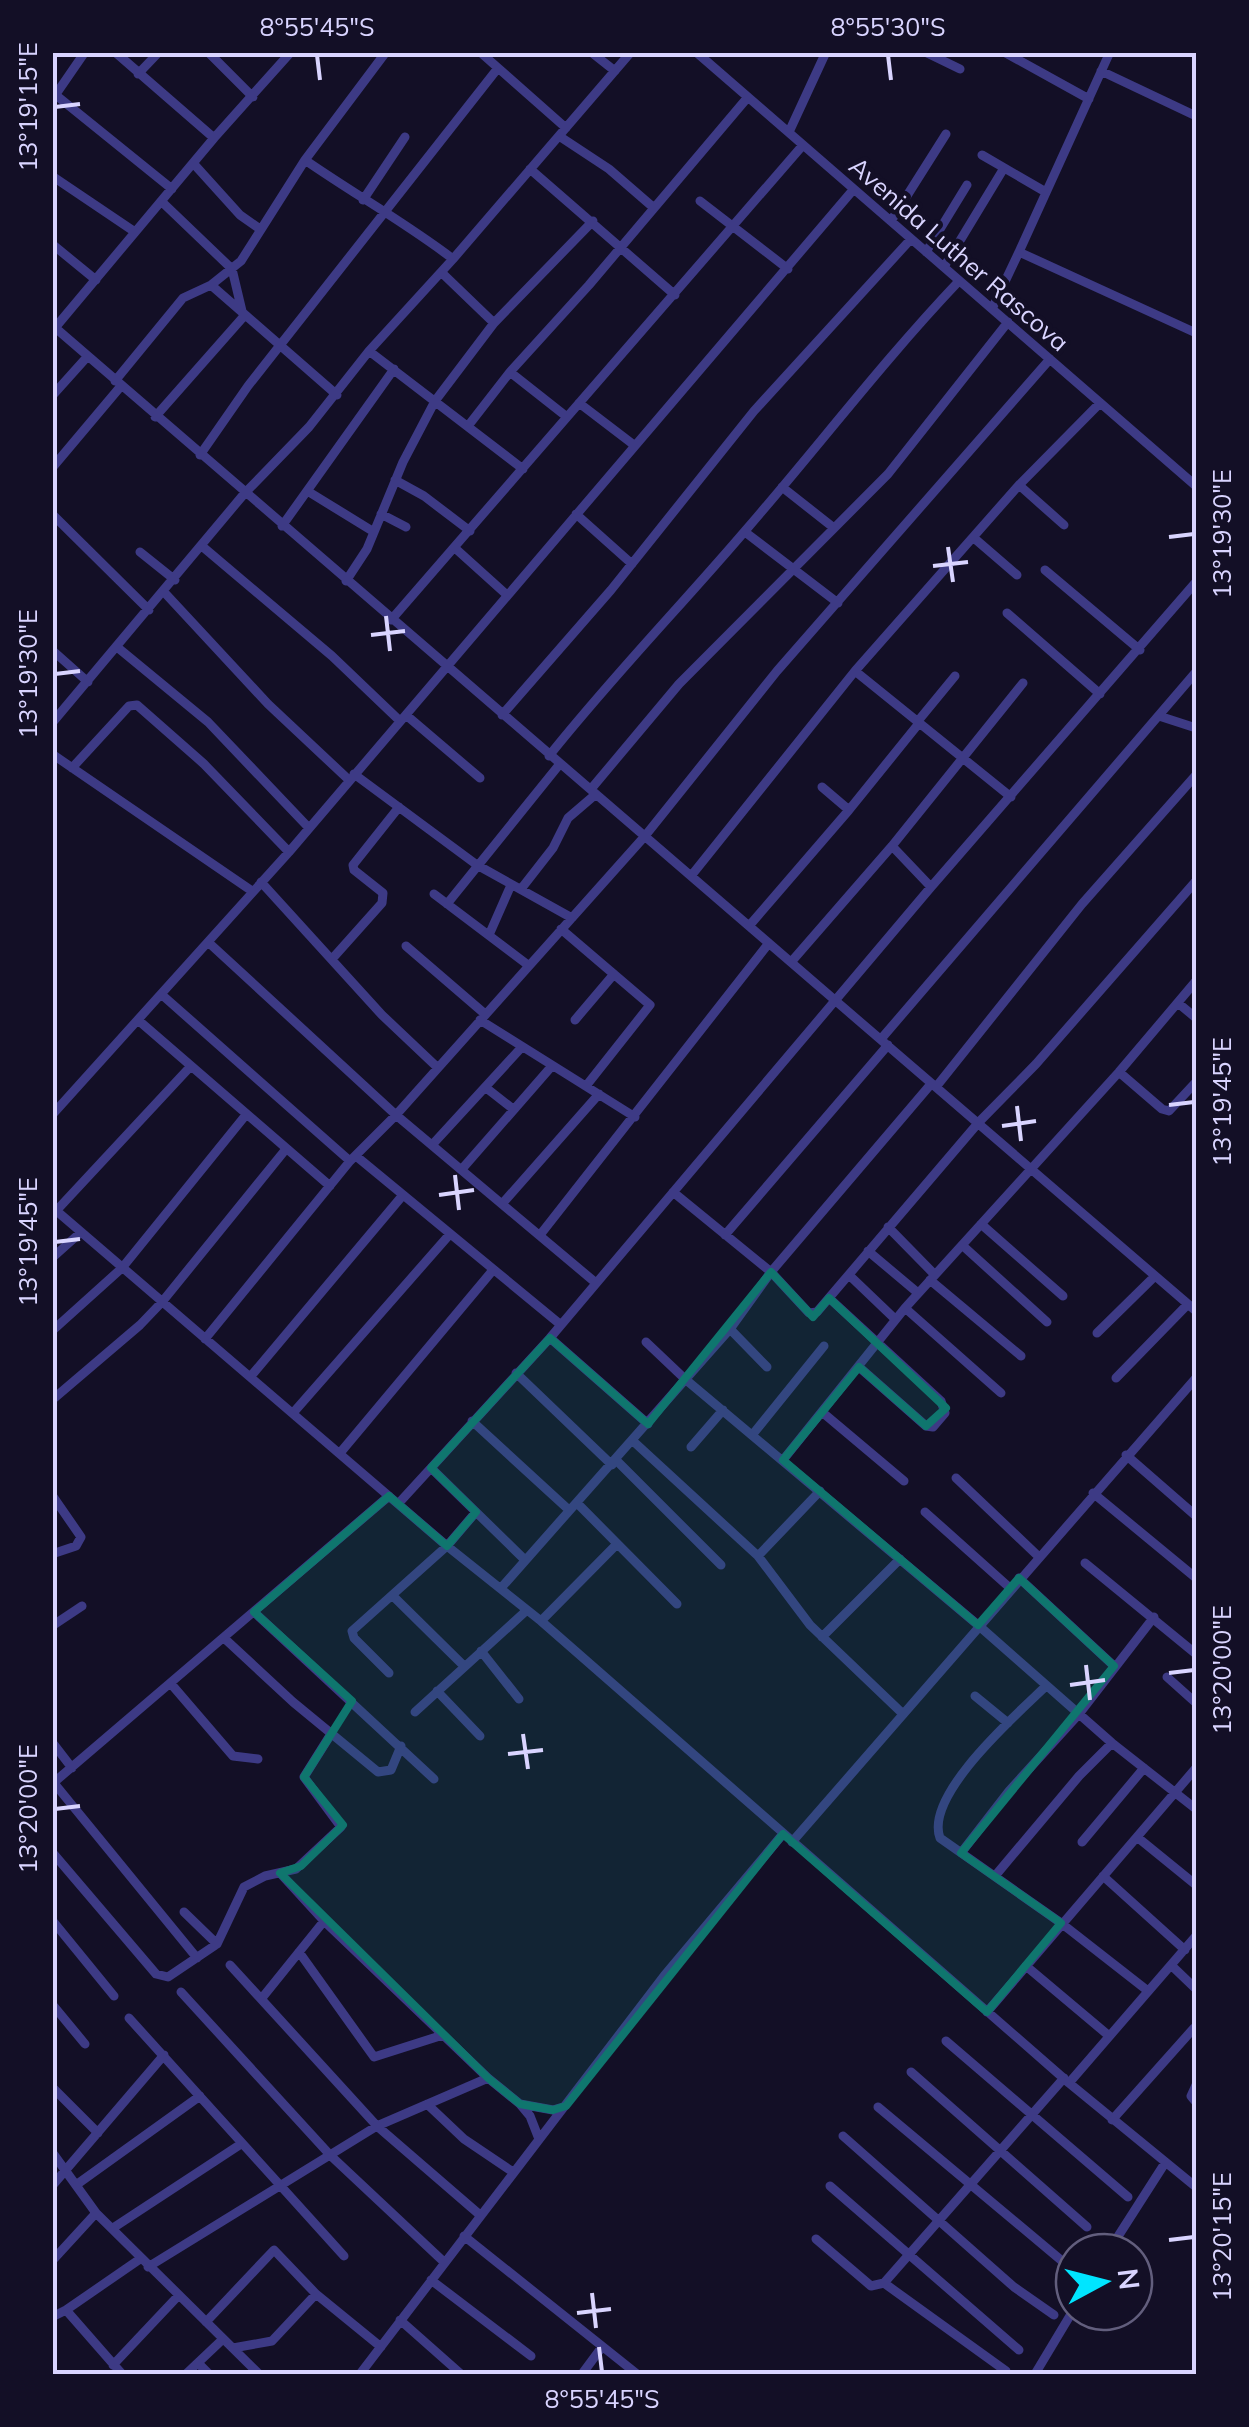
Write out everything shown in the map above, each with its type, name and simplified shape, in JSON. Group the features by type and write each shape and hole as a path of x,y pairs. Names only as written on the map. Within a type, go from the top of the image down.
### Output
{"street":[{"path":"85,52 54,96 172,190"},
{"path":"115,52 214,138"},
{"path":"138,74 159,52"},
{"path":"208,52 253,96"},
{"path":"271,52 282,63"},
{"path":"291,52 54,328 1192,1308 1116,1378"},
{"path":"52,468 183,298 211,285 232,269 304,160 386,52"},
{"path":"480,52 563,132 654,208"},
{"path":"591,52 615,71"},
{"path":"52,723 244,494 337,395 369,351 631,52"},
{"name":"Avenida Luther Rascova","path":"696,52 1100,404 1195,481"},
{"path":"789,132 826,52"},
{"path":"925,52 960,69"},
{"path":"1004,52 1088,99"},
{"path":"992,309 1101,71 1105,54"},
{"path":"200,455 221,422 498,68"},
{"path":"1101,71 1196,116"},
{"path":"468,426 510,372 748,97"},
{"path":"890,221 946,134"},
{"path":"362,200 405,138"},
{"path":"392,620 803,145"},
{"path":"982,154 1044,191"},
{"path":"304,160 453,259"},
{"path":"194,163 236,211 260,229"},
{"path":"944,267 1004,168"},
{"path":"530,169 675,295"},
{"path":"52,176 136,232"},
{"path":"926,252 968,186"},
{"path":"52,1115 309,828 853,190"},
{"path":"700,201 788,269"},
{"path":"162,202 232,269 243,313"},
{"path":"346,581 362,560 435,402 494,324 592,221"},
{"path":"502,715 632,564 754,411 911,239"},
{"path":"52,244 96,280"},
{"path":"1019,252 1196,332"},
{"path":"441,272 494,324"},
{"path":"549,756 592,702 745,532 899,344 958,280"},
{"path":"211,285 337,395"},
{"path":"155,416 243,313"},
{"path":"488,934 516,887 553,848 568,818 594,792 679,684 888,474 1008,322"},
{"path":"369,351 523,469"},
{"path":"52,396 88,357"},
{"path":"206,1338 353,1158 645,836 777,672 1050,360"},
{"path":"282,526 394,369"},
{"path":"510,372 567,417"},
{"path":"579,403 634,445"},
{"path":"691,876 856,671 1019,485 1100,404"},
{"path":"396,480 470,531"},
{"path":"1019,485 1064,525"},
{"path":"782,487 834,528"},
{"path":"308,492 374,532"},
{"path":"52,514 149,610"},
{"path":"382,514 406,527"},
{"path":"576,514 632,564"},
{"path":"745,532 838,603"},
{"path":"974,538 1017,575"},
{"path":"203,547 403,718 480,778"},
{"path":"456,549 506,594"},
{"path":"140,552 175,580"},
{"path":"1045,570 1140,650"},
{"path":"398,1504 550,1338 931,887 1196,582"},
{"path":"164,592 268,704 351,777 399,807 476,865 572,918"},
{"path":"1007,612 1100,694"},
{"path":"118,647 240,752 309,828"},
{"path":"52,650 88,682"},
{"path":"856,671 1010,796"},
{"path":"725,1235 1196,672"},
{"path":"749,926 850,810 955,676"},
{"path":"792,961 892,846 1023,683"},
{"path":"72,768 130,706 137,705 204,764 288,852"},
{"path":"1159,716 1195,729"},
{"path":"52,754 252,891"},
{"path":"447,904 559,766"},
{"path":"501,1588 730,1329 771,1272 1196,775"},
{"path":"822,787 850,810"},
{"path":"332,959 382,903 383,893 353,865 399,807"},
{"path":"892,846 931,887"},
{"path":"673,1192 771,1272 809,1313 816,1312 979,1122 1036,1064 1196,881"},
{"path":"261,882 382,1015 438,1068"},
{"path":"434,894 528,965"},
{"path":"561,929 650,1004 586,1086"},
{"path":"208,942 396,1115 596,1283"},
{"path":"540,1235 770,942"},
{"path":"406,946 521,1048 635,1118"},
{"path":"575,1020 614,974"},
{"path":"783,1460 905,1308 1196,981"},
{"path":"162,994 353,1158 561,1325"},
{"path":"1178,1002 1196,1018"},
{"path":"138,1020 330,1186"},
{"path":"432,1145 521,1048"},
{"path":"190,1067 54,1209 447,1546 541,1621 1112,2120 1196,2186"},
{"path":"462,1170 551,1067"},
{"path":"1119,1072 1166,1110 1174,1108 1195,1088"},
{"path":"485,1087 513,1109"},
{"path":"502,1204 599,1094"},
{"path":"52,1331 122,1268 246,1116"},
{"path":"52,1400 162,1302 286,1149"},
{"path":"251,1376 403,1195"},
{"path":"980,1224 1063,1296"},
{"path":"888,1227 932,1277 1021,1356"},
{"path":"52,1258 80,1233"},
{"path":"293,1413 450,1234"},
{"path":"962,1245 1047,1322"},
{"path":"868,1251 918,1293"},
{"path":"340,1453 492,1270"},
{"path":"849,1275 896,1319"},
{"path":"1096,1333 1155,1276"},
{"path":"829,1298 941,1401 945,1413 934,1427 926,1426 859,1367"},
{"path":"905,1308 1001,1393"},
{"path":"730,1329 766,1368"},
{"path":"550,1338 648,1424"},
{"path":"646,1342 1112,1743 1196,1810"},
{"path":"752,1434 824,1346"},
{"path":"516,1373 721,1566"},
{"path":"792,1842 1196,1378"},
{"path":"691,1447 723,1410"},
{"path":"822,1412 904,1481"},
{"path":"472,1420 616,1544 676,1604"},
{"path":"633,1441 758,1556 796,1609 902,1712"},
{"path":"1126,1456 1196,1516"},
{"path":"430,1468 524,1559"},
{"path":"956,1478 1038,1556"},
{"path":"758,1556 820,1491"},
{"path":"1094,1493 1196,1578"},
{"path":"52,1495 81,1536 76,1546 52,1554"},
{"path":"197,1958 54,1784 390,1496"},
{"path":"389,1673 352,1634 447,1546 476,1512"},
{"path":"925,1512 1010,1588"},
{"path":"541,1621 616,1544"},
{"path":"822,1637 900,1559"},
{"path":"1085,1563 1196,1654"},
{"path":"1019,1578 1114,1666"},
{"path":"394,1597 464,1666"},
{"path":"52,1626 82,1606"},
{"path":"415,1712 527,1610"},
{"path":"254,1612 434,1778"},
{"path":"961,1853 1008,1791 1079,1714 1154,1617"},
{"path":"224,1638 331,1734 382,1773 391,1770 401,1746"},
{"path":"480,1651 519,1699"},
{"path":"1166,1676 1196,1703"},
{"path":"172,1685 233,1756 258,1759"},
{"path":"1046,1686 954,1785 939,1814 937,1830 940,1838 1061,1922 1148,1991"},
{"path":"437,1691 480,1736"},
{"path":"975,1696 1008,1724"},
{"path":"52,1852 156,1974 168,1976 217,1944 241,1890 265,1876 302,1866 342,1827 305,1781 305,1773 331,1734"},
{"path":"52,1742 72,1768"},
{"path":"995,1876 1112,1743"},
{"path":"1082,1842 1144,1768"},
{"path":"987,2012 1196,1768"},
{"path":"366,2372 400,2320 664,1976 783,1834"},
{"path":"1138,1837 1196,1885"},
{"path":"280,1872 324,1921 520,2104 530,2116 539,2139"},
{"path":"1103,1876 1185,1950"},
{"path":"184,1912 217,1944"},
{"path":"52,1920 114,1996"},
{"path":"262,1998 324,1921"},
{"path":"816,2240 871,2286 884,2283 1032,2114 1067,2081 1196,1937"},
{"path":"299,1952 374,2057 443,2035"},
{"path":"230,1965 377,2126 480,2215"},
{"path":"1026,1966 1108,2035"},
{"path":"1172,1966 1196,1989"},
{"path":"181,1992 331,2156 444,2262"},
{"path":"52,2004 84,2044"},
{"path":"130,2018 344,2256"},
{"path":"1112,2120 1194,2028"},
{"path":"946,2042 1128,2198"},
{"path":"52,2186 164,2055"},
{"path":"912,2072 1088,2227"},
{"path":"148,2267 377,2126 488,2078"},
{"path":"1196,2085 1191,2096 1196,2102"},
{"path":"52,2087 98,2133"},
{"path":"76,2185 200,2096"},
{"path":"427,2104 464,2139 514,2172"},
{"path":"520,2104 553,2110 566,2106"},
{"path":"878,2106 1054,2254"},
{"path":"843,2136 1014,2287 1054,2315"},
{"path":"114,2228 241,2144"},
{"path":"52,2152 96,2214 259,2374"},
{"path":"1121,2232 1165,2163"},
{"path":"830,2186 1019,2350"},
{"path":"52,2261 96,2214"},
{"path":"464,2236 637,2374"},
{"path":"206,2322 274,2250 316,2294 381,2347"},
{"path":"52,2317 140,2258"},
{"path":"431,2280 531,2356"},
{"path":"884,2283 1006,2372"},
{"path":"233,2348 268,2344 316,2294"},
{"path":"113,2364 179,2295"},
{"path":"66,2310 122,2374"},
{"path":"400,2320 460,2374"},
{"path":"1035,2374 1061,2332"},
{"path":"186,2374 222,2339"},
{"path":"582,2374 602,2347"},
{"path":"198,2363 208,2374"}],"highlighted area":[{"path":"771,1272 813,1317 829,1298 946,1408 926,1426 859,1367 783,1460 978,1625 1019,1578 1114,1666 961,1853 1061,1923 987,2012 783,1834 566,2106 553,2110 520,2104 488,2078 280,1873 301,1866 343,1825 304,1777 352,1701 254,1612 389,1496 447,1546 476,1512 431,1468 550,1338 648,1424"}]}
